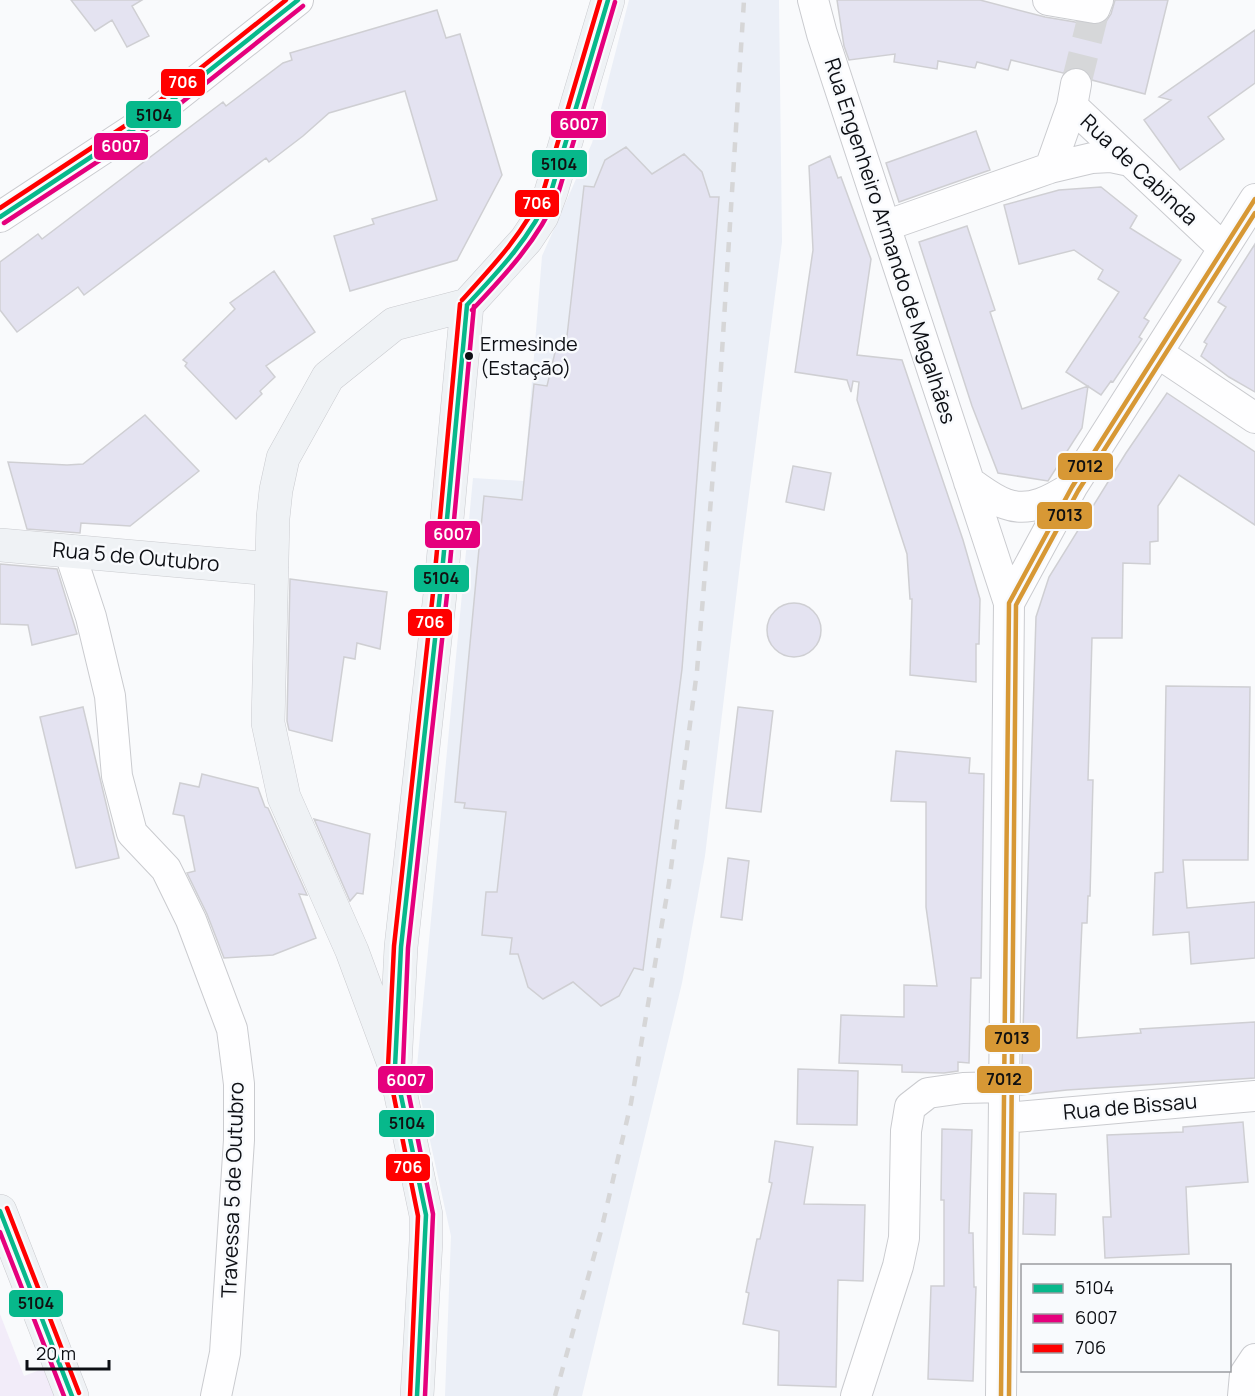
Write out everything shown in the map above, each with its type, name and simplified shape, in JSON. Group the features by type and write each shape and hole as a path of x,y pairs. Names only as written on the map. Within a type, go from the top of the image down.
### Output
{"main road":[{"path":"417,1396 426,1215 395,1067 352,951 284,797 268,723 273,518 276,490 283,458 328,376 394,324 467,305 526,240 542,216 551,192 608,0"},
{"path":"395,1067 401,947 441,594 467,305"},
{"name":"Rua 5 de Outubro","path":"0,544 272,569"},
{"path":"352,951 365,956 378,957 390,954 401,947"},
{"path":"0,1211 72,1396"}],"street":[{"path":"0,217 147,120 298,0"},
{"name":"Rua Engenheiro Armando de Magalhães","path":"813,0 822,34 1009,603 1001,1396"},
{"path":"1048,0 1096,4"},
{"name":"Rua de Cabinda","path":"1050,168 1074,95 1130,161 1223,248"},
{"path":"885,226 1050,168 1092,158 1130,161"},
{"path":"1009,603 1072,487 1255,199"},
{"path":"1158,353 1255,418"},
{"path":"969,482 1006,504 1029,507 1051,501 1072,487"},
{"name":"Travessa 5 de Outubro","path":"69,550 91,617 110,696 117,776 132,833 166,869 191,920 232,1029 239,1084 240,1140 225,1353 216,1396"},
{"path":"856,1396 898,1266 904,1238 906,1131 910,1107 928,1093 963,1088 1005,1087"},
{"name":"Rua de Bissau","path":"1004,1118 1255,1096"},
{"path":"1243,1396 1245,1374 1255,1359"}],"shaded area":[{"path":"629,0 779,0 782,242 705,856 682,983 582,1396 445,1396 451,1236 416,1077 473,478 524,481 542,256 592,143"},
{"path":"0,1314 24,1376 45,1368 56,1396 0,1396"}],"building":[{"path":"71,0 142,0 132,6 149,36 127,47 112,20 95,31"},
{"path":"837,0 980,0 1045,17 1093,25 1107,20 1115,0 1168,0 1145,94 1092,80 1088,71 1078,67 1070,68 1063,73 1011,60 1008,70 977,62 975,68 938,61 937,69 894,62 895,54 849,60 844,46"},
{"path":"437,10 446,38 460,34 502,175 457,260 350,291 334,236 374,224 372,219 437,200 405,91 329,113 269,162 266,158 84,295 78,287 17,332 0,310 0,262 38,234 42,239 223,102 226,106 283,63 292,60 290,53"},
{"path":"1255,30 1255,83 1208,117 1224,139 1180,170 1144,120 1171,100 1159,97"},
{"path":"976,131 990,170 899,202 886,163"},
{"path":"626,147 652,174 684,154 702,172 710,197 719,197 682,669 643,970 634,968 619,996 601,1006 573,982 543,999 528,987 518,954 510,954 512,938 482,935 486,892 497,892 506,812 464,808 465,803 455,802 484,496 522,500 534,384 547,386 557,344 566,345 584,186 594,187 605,160"},
{"path":"830,156 838,178 841,177 871,259 857,355 902,360 963,540 980,599 979,644 976,644 976,682 910,675 912,599 910,599 907,554 857,400 859,382 853,381 851,392 847,380 795,372 813,250 809,166"},
{"path":"1101,187 1137,216 1130,228 1181,260 1144,318 1149,321 1139,337 1142,339 1113,382 1111,381 1101,395 1066,372 1119,292 1098,279 1103,270 1074,250 1019,264 1004,205 1059,190"},
{"path":"967,226 995,310 990,312 1022,409 1088,386 1082,428 1048,481 998,473 972,406 919,242"},
{"path":"1255,244 1255,392 1229,377 1201,356 1207,344 1204,342 1226,307 1218,302"},
{"path":"274,271 315,332 266,366 275,377 260,391 262,394 236,419 185,366 187,363 183,360 235,309 230,303"},
{"path":"1167,393 1255,452 1255,525 1179,475 1158,506 1158,541 1150,542 1150,564 1123,563 1122,638 1092,638 1088,780 1093,780 1090,896 1088,896 1087,923 1082,923 1077,1038 1141,1033 1140,1029 1255,1022 1255,1078 1021,1095 1036,617 1049,577 1126,453"},
{"path":"145,415 199,471 130,526 81,523 80,533 27,529 8,462 83,464"},
{"path":"793,466 831,473 824,510 786,502"},
{"path":"0,564 57,569 77,634 32,645 28,625 0,624"},
{"path":"290,579 387,592 380,649 357,643 355,659 344,657 332,741 289,730 287,721"},
{"path":"794,603 813,611 821,630 813,649 794,657 775,649 767,630 775,611"},
{"path":"1166,686 1250,687 1248,860 1183,860 1187,908 1255,902 1255,958 1191,964 1189,932 1153,935 1155,873 1163,872"},
{"path":"83,707 119,858 76,868 40,717"},
{"path":"738,707 773,711 761,812 726,808"},
{"path":"896,751 970,758 969,773 984,774 981,978 971,978 969,1063 958,1062 958,1071 902,1072 902,1065 839,1063 841,1015 904,1017 904,985 937,986 926,907 926,802 891,801"},
{"path":"202,774 258,788 307,895 299,894 316,938 273,955 224,958 207,914 187,873 195,871 184,816 173,814 180,783 199,787"},
{"path":"314,819 370,834 363,894 357,893 350,901"},
{"path":"728,858 749,861 742,920 721,917"},
{"path":"798,1069 858,1071 857,1125 797,1124"},
{"path":"1243,1122 1248,1182 1186,1187 1189,1254 1105,1258 1103,1217 1111,1217 1107,1135 1183,1132 1183,1127"},
{"path":"942,1129 972,1130 969,1233 973,1233 974,1287 976,1287 973,1381 928,1379 931,1286 944,1286 944,1200 941,1200"},
{"path":"775,1141 813,1147 804,1204 865,1205 863,1281 838,1280 836,1387 778,1385 779,1331 743,1324 749,1293 746,1292 772,1183 769,1182"},
{"path":"1024,1193 1056,1194 1055,1235 1023,1234"}],"tunnel":[{"path":"1076,84 1095,8"}],"railway":[{"path":"555,1396 601,1231 631,1103 669,883 697,671 719,400 744,0"}],"transit line":[{"name":"706","path":"0,208 143,114 286,0"},
{"name":"5104","path":"0,217 147,120 298,0"},
{"name":"706","path":"462,300 518,234 544,189 600,0"},
{"name":"5104","path":"467,305 503,266 524,238 551,192 608,0"},
{"name":"6007","path":"472,310 509,270 531,241 558,194 615,2"},
{"name":"6007","path":"4,223 152,126 303,6"},
{"name":"7012","path":"1001,1396 1009,603 1072,487 1255,199"},
{"name":"7013","path":"1009,1396 1016,605 1078,491 1255,213"},
{"name":"706","path":"410,1396 418,1216 388,1067 394,946 433,593 460,304"},
{"name":"5104","path":"417,1396 426,1215 395,1067 401,947 440,594 467,305"},
{"name":"6007","path":"425,1396 433,1214 403,1066 408,948 447,595 474,306"},
{"name":"706","path":"7,1208 79,1393"},
{"name":"5104","path":"0,1211 72,1396"},
{"name":"6007","path":"0,1232 64,1396"}],"place":[{"name":"Ermesinde (Estação)","path":"469,356"}]}
